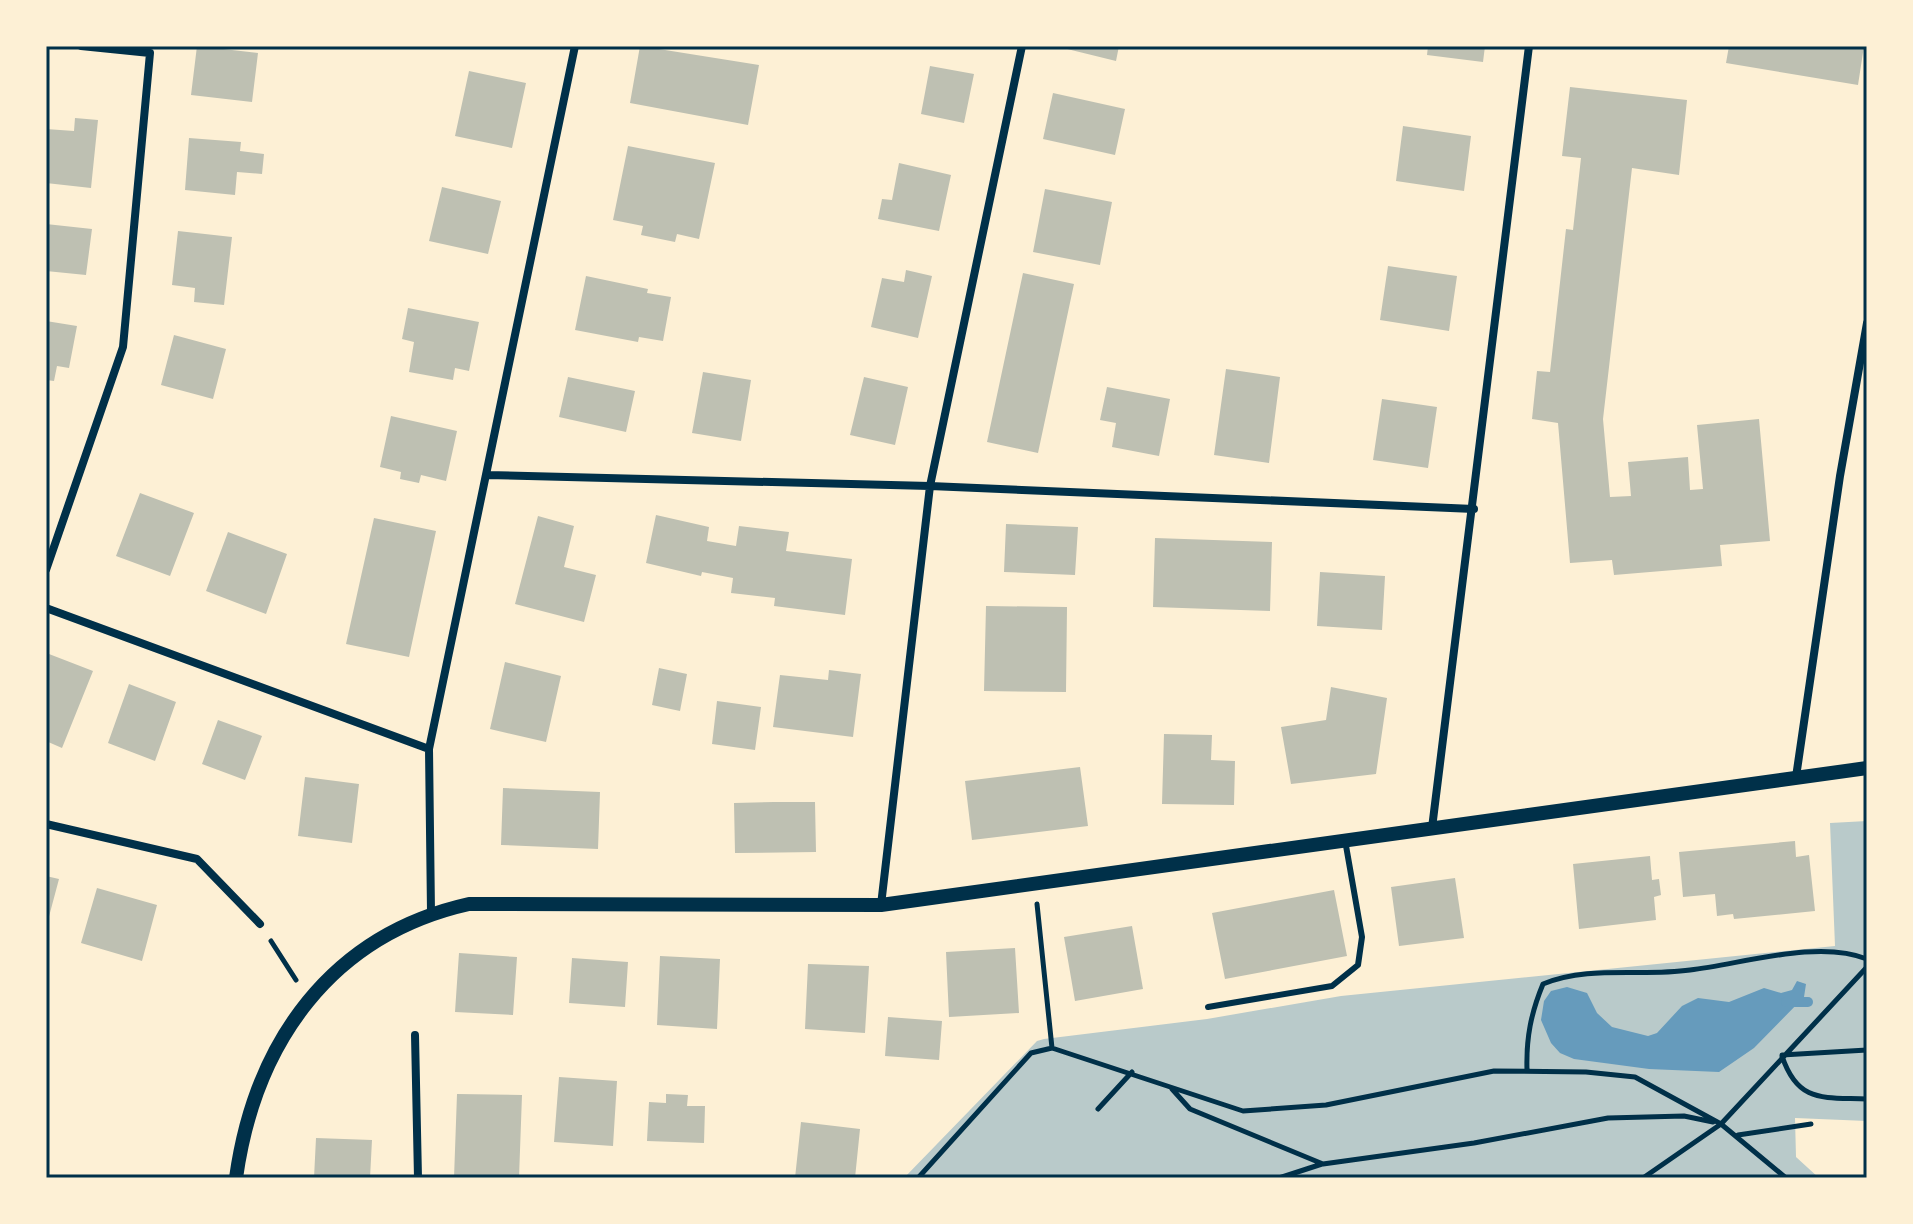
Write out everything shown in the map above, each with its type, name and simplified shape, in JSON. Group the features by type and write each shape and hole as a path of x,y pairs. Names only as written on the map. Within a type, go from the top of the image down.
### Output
{"street":[{"path":"46,570 123,347 150,53 81,46"},
{"path":"431,912 429,749 575,46"},
{"path":"881,905 930,486 1022,46"},
{"path":"1432,828 1474,509 1529,46"},
{"path":"1796,777 1840,476 1867,323"},
{"path":"486,475 930,486 1474,509"},
{"path":"46,608 429,749"},
{"path":"236,1178 242,1139 264,1067 309,999 361,949 431,912 469,904 881,905 1867,768"},
{"path":"46,824 197,859 260,924"},
{"path":"415,1035 418,1178"}],"lane":[{"path":"1208,1007 1332,986 1358,965 1362,937 1345,840"}],"path":[{"path":"1035,885 1052,1048"},
{"path":"260,924 309,999"},
{"path":"1527,1070 1526,1043 1532,1010 1543,984 1569,974 1689,971 1768,956 1849,951 1867,959"},
{"path":"1643,1178 1721,1124 1867,967"},
{"path":"918,1178 1031,1053 1052,1048 1243,1111 1326,1105 1494,1071 1527,1070 1635,1077 1738,1135 1786,1178"},
{"path":"1782,1055 1867,1050"},
{"path":"1782,1055 1789,1078 1812,1097 1867,1099"},
{"path":"1098,1109 1132,1072"},
{"path":"1169,1085 1190,1109 1323,1164"},
{"path":"1279,1178 1323,1164 1474,1143 1608,1118 1684,1116 1721,1124"},
{"path":"1738,1135 1811,1124"}],"shaded area":[{"path":"1867,821 1867,1121 1795,1118 1796,1157 1819,1178 904,1178 1037,1041 1044,1039 1207,1019 1341,996 1835,946 1830,823"}],"water":[{"path":"1797,981 1806,984 1804,997 1754,1048 1719,1072 1649,1069 1574,1059 1560,1053 1551,1043 1541,1020 1544,1001 1551,991 1567,987 1587,993 1597,1013 1612,1027 1648,1036 1657,1033 1682,1006 1698,998 1729,1002 1764,988 1781,993 1792,990"}],"building":[{"path":"197,46 258,53 252,102 191,95"},
{"path":"640,46 759,65 748,125 630,103"},
{"path":"1055,46 1119,46 1116,61"},
{"path":"1428,46 1485,46 1483,62 1427,55"},
{"path":"1729,46 1864,46 1858,85 1726,63"},
{"path":"930,66 974,74 964,123 921,114"},
{"path":"469,71 526,83 512,148 455,136"},
{"path":"1570,87 1687,100 1679,175 1632,168 1603,419 1610,497 1631,496 1628,462 1688,457 1690,490 1703,489 1697,425 1759,419 1770,541 1720,545 1722,566 1614,575 1612,560 1570,563 1558,423 1532,419 1537,371 1550,372 1566,229 1573,230 1581,158 1562,156"},
{"path":"1053,93 1125,109 1115,155 1043,139"},
{"path":"75,118 98,120 91,188 46,183 46,129 74,131"},
{"path":"1403,126 1471,136 1464,191 1396,181"},
{"path":"189,138 241,142 240,151 264,154 262,174 237,172 235,195 185,190"},
{"path":"628,146 715,163 699,239 677,234 675,242 641,235 643,226 613,220"},
{"path":"899,163 951,175 939,231 878,219 882,199 892,200"},
{"path":"442,187 501,201 488,254 429,241"},
{"path":"1045,189 1112,202 1100,265 1033,252"},
{"path":"46,224 92,229 86,275 46,271"},
{"path":"178,231 232,237 224,305 194,302 195,288 172,285"},
{"path":"1388,266 1457,276 1449,331 1380,320"},
{"path":"906,270 932,276 918,338 871,327 882,278 904,282"},
{"path":"1023,273 1074,284 1038,453 987,442"},
{"path":"586,276 671,297 663,341 639,337 638,342 575,330"},
{"path":"408,308 479,322 469,371 455,368 453,380 409,372 414,342 402,339"},
{"path":"46,321 77,326 69,368 57,366 54,381 46,380"},
{"path":"174,335 226,349 213,399 161,385"},
{"path":"1226,369 1280,377 1269,463 1214,455"},
{"path":"703,372 751,380 741,441 692,433"},
{"path":"568,377 635,391 626,432 559,417"},
{"path":"864,377 908,387 895,445 850,435"},
{"path":"1107,387 1170,399 1159,456 1112,447 1116,423 1100,420"},
{"path":"1382,399 1437,407 1428,468 1373,460"},
{"path":"391,416 457,431 446,481 421,475 419,483 400,479 401,472 380,467"},
{"path":"140,493 194,513 170,576 116,556"},
{"path":"656,515 709,527 707,541 736,546 739,526 789,532 786,551 852,559 845,615 774,606 775,598 731,593 733,578 702,572 701,576 646,563"},
{"path":"538,516 574,526 564,567 596,575 584,622 515,604"},
{"path":"374,518 436,531 409,657 346,644"},
{"path":"1006,524 1078,527 1075,575 1004,572"},
{"path":"228,532 287,554 266,614 206,591"},
{"path":"1155,538 1272,542 1270,611 1153,607"},
{"path":"1320,572 1385,576 1382,630 1317,626"},
{"path":"986,606 1067,607 1066,692 984,691"},
{"path":"49,654 93,671 62,748 46,741 46,663"},
{"path":"505,662 561,676 546,742 490,729"},
{"path":"659,668 687,674 680,711 652,705"},
{"path":"829,670 861,674 853,737 773,727 780,675 828,680"},
{"path":"129,684 176,702 155,761 108,743"},
{"path":"1331,687 1387,698 1376,774 1291,784 1281,727 1326,720"},
{"path":"717,701 761,707 755,750 712,744"},
{"path":"218,720 262,736 245,780 202,764"},
{"path":"1164,734 1212,735 1211,760 1235,761 1234,805 1162,804"},
{"path":"1080,767 1088,826 972,840 965,781"},
{"path":"305,777 359,784 352,843 298,836"},
{"path":"503,788 600,792 598,849 501,845"},
{"path":"815,802 816,852 735,853 734,803"},
{"path":"1795,841 1796,857 1809,855 1815,911 1734,919 1733,914 1717,916 1715,894 1683,897 1679,852"},
{"path":"1650,856 1652,880 1659,879 1661,895 1654,897 1656,920 1579,929 1573,864"},
{"path":"46,876 59,879 47,924 46,924"},
{"path":"1455,878 1464,938 1399,946 1391,887"},
{"path":"97,888 157,905 142,961 81,943"},
{"path":"1334,890 1347,956 1225,979 1212,913"},
{"path":"1132,926 1143,989 1075,1001 1064,937"},
{"path":"1015,948 1019,1013 949,1017 946,952"},
{"path":"459,953 517,957 513,1015 455,1012"},
{"path":"660,956 720,959 717,1029 657,1025"},
{"path":"572,958 628,962 625,1007 569,1003"},
{"path":"808,964 869,966 865,1033 805,1029"},
{"path":"888,1017 942,1021 939,1060 885,1056"},
{"path":"559,1077 617,1081 613,1146 554,1142"},
{"path":"457,1094 522,1095 519,1178 454,1178"},
{"path":"666,1094 688,1095 687,1106 705,1106 704,1143 647,1141 649,1102 666,1103"},
{"path":"801,1122 860,1129 855,1178 795,1178"},
{"path":"316,1138 372,1140 370,1178 314,1178"}],"waterway":[{"path":"1786,1002 1808,1002"}]}
